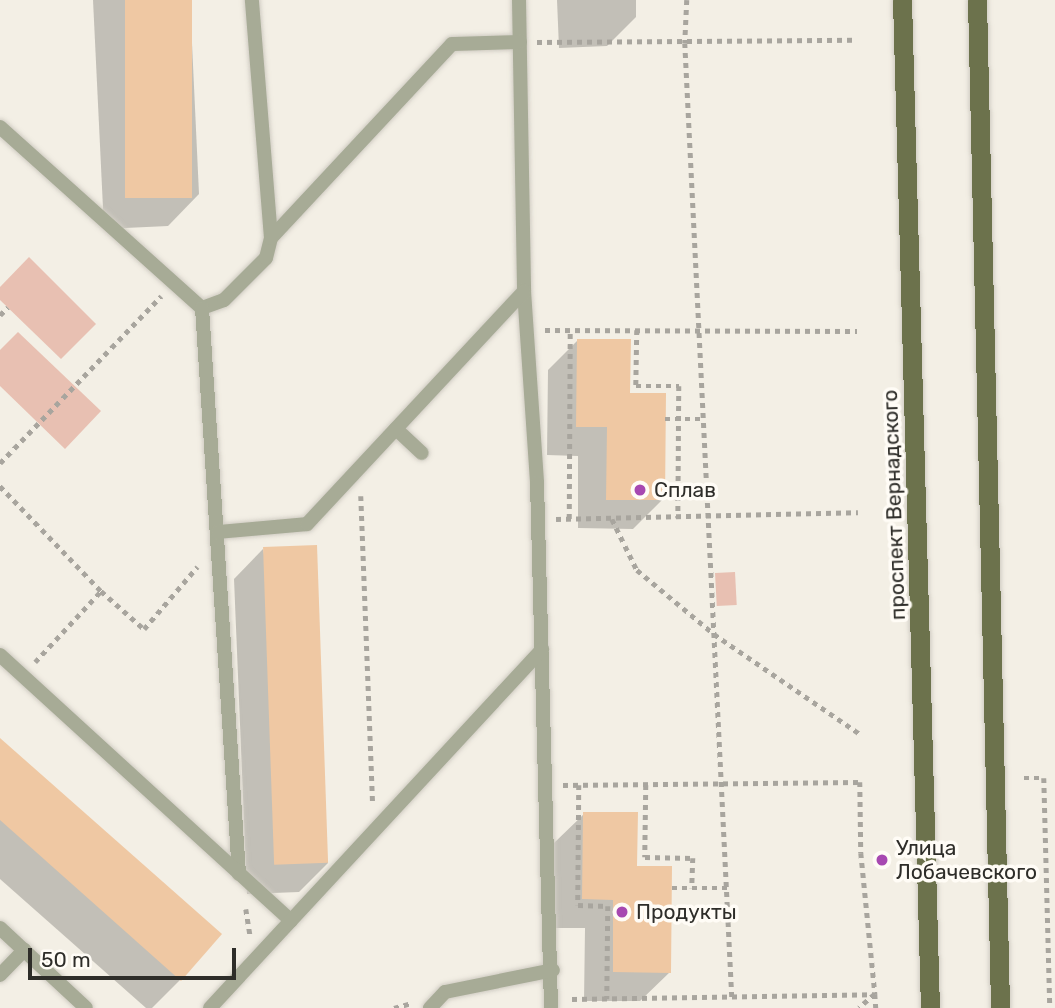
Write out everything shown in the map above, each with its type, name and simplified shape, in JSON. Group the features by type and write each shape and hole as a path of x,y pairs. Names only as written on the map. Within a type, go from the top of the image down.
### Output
{"main road":[{"name":"проспект Вернадского","path":"902,0 930,1008"},
{"path":"977,0 1000,1008"}],"lane":[{"path":"202,308 225,300 265,258 271,238 252,0"},
{"path":"519,0 524,291 538,519 554,970 552,1004"},
{"path":"271,238 452,44 520,42"},
{"path":"0,127 202,308 239,874"},
{"path":"218,537 307,524 524,291"},
{"path":"396,429 422,453"},
{"path":"210,1008 542,649"},
{"path":"0,655 291,921"},
{"path":"0,928 86,1008"},
{"path":"0,975 23,950"},
{"path":"430,1008 446,992 554,970"}],"path":[{"path":"687,0 685,43 732,996"},
{"path":"520,42 855,40"},
{"path":"0,463 174,283"},
{"path":"0,315 8,307"},
{"path":"527,330 857,331"},
{"path":"569,519 570,330"},
{"path":"637,330 636,386 679,386 678,518"},
{"path":"665,419 704,419"},
{"path":"360,468 375,831"},
{"path":"0,486 101,591 144,629 218,537"},
{"path":"538,519 708,518 858,512"},
{"path":"612,519 637,569 715,634 860,734"},
{"path":"23,675 101,591"},
{"path":"1024,778 1044,778 1050,1008"},
{"path":"547,784 722,786 860,782 861,853 876,1008"},
{"path":"579,785 578,905 608,906 607,999"},
{"path":"646,785 645,857 693,858 692,888"},
{"path":"672,888 727,888"},
{"path":"552,1004 607,999 875,994"},
{"path":"859,1008 875,994"}],"shaded area":[{"path":"29,257 96,324 61,359 0,300 0,287"},
{"path":"18,332 101,411 65,449 0,386 0,350"},
{"path":"735,572 737,605 717,606 715,573"}],"building":[{"path":"125,0 192,0 192,198 125,198"},
{"path":"577,339 631,339 630,393 666,393 665,500 606,500 607,427 576,427"},
{"path":"317,545 328,863 274,865 263,547"},
{"path":"0,738 222,934 181,981 0,820"},
{"path":"583,812 638,812 637,866 672,866 671,973 613,972 613,900 582,899"}],"place":[{"name":"Сплав","path":"640,490"},
{"name":"Улица Лобачевского","path":"882,860"},
{"name":"Продукты","path":"622,912"}]}
